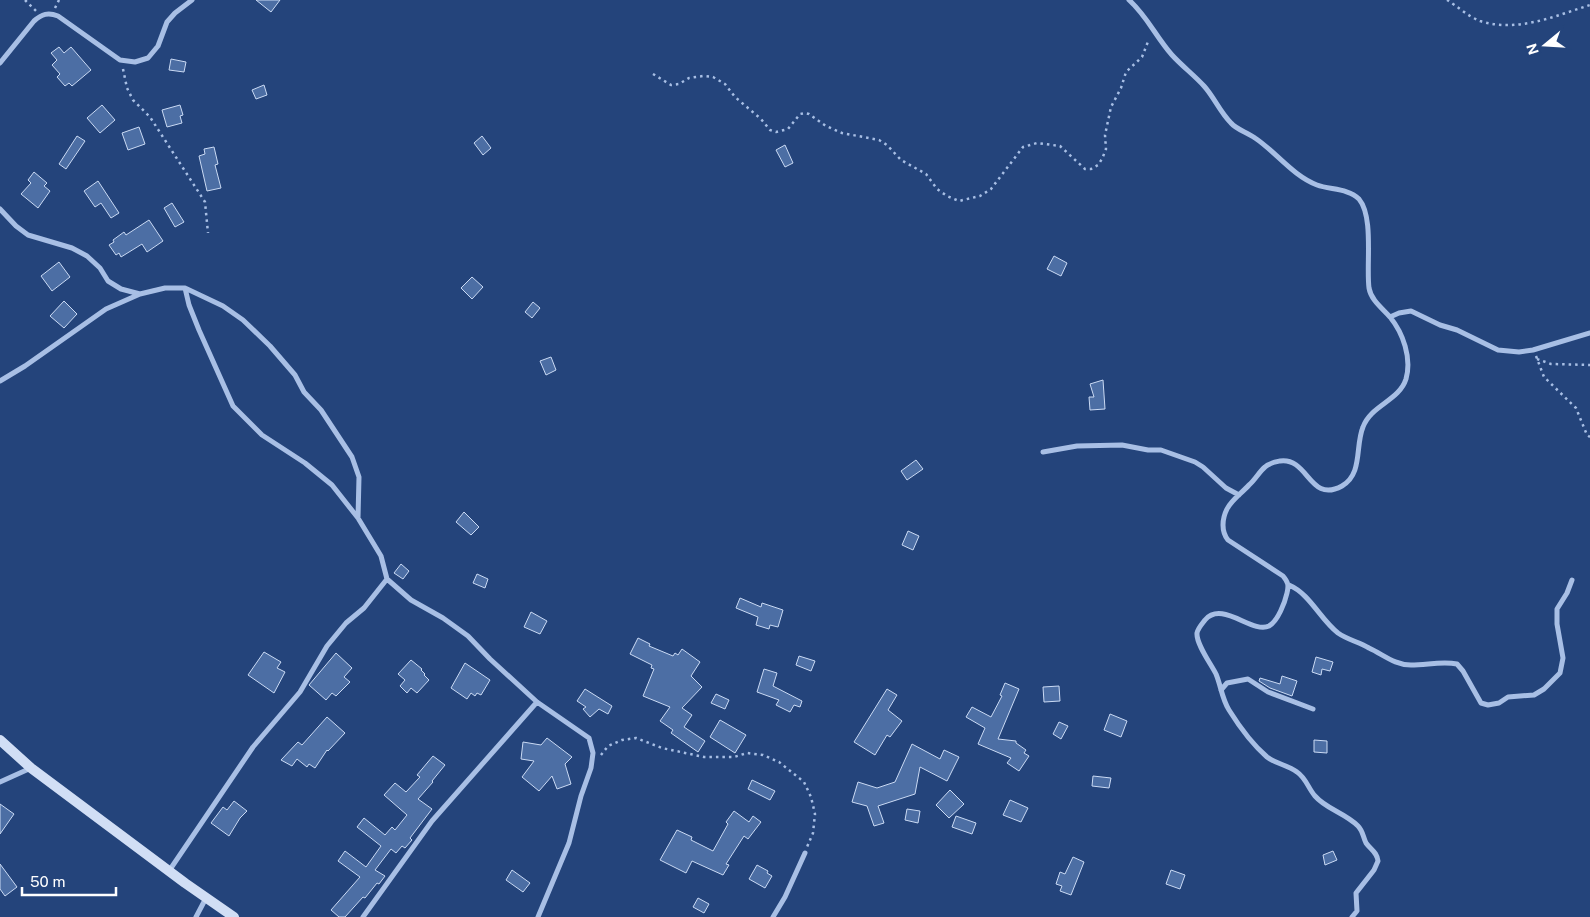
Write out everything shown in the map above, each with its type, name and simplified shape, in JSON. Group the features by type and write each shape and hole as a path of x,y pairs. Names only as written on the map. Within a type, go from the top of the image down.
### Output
{"main road":[{"path":"0,740 31,768 234,917"}],"street":[{"path":"0,63 34,21 40,16 53,14 120,60 135,62 148,58 158,46 167,22 192,0"},
{"path":"1129,0 1143,14 1171,54 1204,86 1230,122 1263,144 1306,179 1316,185 1347,192 1360,200 1364,207 1367,227 1369,288 1376,302 1397,327 1408,358 1406,379 1395,394 1370,414 1363,426 1353,476 1342,486 1332,490 1324,490 1318,488 1290,461 1281,461 1266,466 1249,486 1230,503 1225,514 1223,529 1228,540 1283,576 1289,585 1298,589 1324,620 1339,634 1355,643 1369,647 1396,663 1410,665 1433,663 1458,664 1471,683 1476,697 1481,703 1488,705 1500,703 1508,697 1534,695 1544,689 1560,673 1563,658 1557,624 1557,609 1567,593 1572,580"},
{"path":"0,209 16,226 28,235 72,248 86,256 100,268 108,281 121,289 140,294"},
{"path":"0,381 25,366 106,309 140,294 165,288 186,288 224,306 243,320 270,346 295,375 304,392 321,410 352,457 360,477 358,518"},
{"path":"186,288 189,305 198,330 233,406 262,435 305,463 332,485 358,518 381,556 387,579 411,600 443,618 468,636 537,702 589,738 593,753 591,768 581,796 569,843 538,917"},
{"path":"1390,317 1411,311 1484,342 1498,350 1519,352 1533,350 1590,333"},
{"path":"1043,452 1077,446 1122,445 1148,450 1161,450 1195,462 1226,488 1239,495"},
{"path":"169,870 253,747 300,692 328,646 346,623 364,608 387,579"},
{"path":"1289,585 1280,612 1268,626 1258,626 1221,614 1208,616 1197,634 1216,675 1226,706 1253,742 1274,762 1290,767 1299,773 1319,801 1339,812 1356,825 1367,843 1375,851 1378,861 1374,870 1356,894 1357,911 1352,917"},
{"path":"1221,690 1227,683 1248,678 1268,692 1313,710"},
{"path":"363,917 432,821 537,702"},
{"path":"0,782 31,768"},
{"path":"773,917 785,897 805,853"},
{"path":"196,917 206,898"}],"path":[{"path":"25,0 40,16"},
{"path":"1447,0 1479,21 1507,25 1532,23 1590,5"},
{"path":"653,74 671,85 679,84 689,78 713,77 725,84 735,97 761,119 770,130 776,132 788,129 800,114 805,113 842,133 879,140 887,145 900,160 926,174 938,189 947,196 959,200 980,196 991,189 1023,147 1037,143 1060,146 1085,169 1091,169 1098,165 1106,150 1106,135 1111,107 1121,88 1126,72 1142,56 1146,43 1154,31"},
{"path":"120,60 127,88 133,100 150,117 205,202 208,233"},
{"path":"1533,350 1544,377 1576,408 1590,437"},
{"path":"1537,359 1551,364 1590,365"},
{"path":"591,768 608,746 622,740 636,738 662,748 704,757 734,757 748,752 763,755 779,762 792,771 804,782 811,797 816,814 805,853"}],"building":[{"path":"256,0 280,0 271,12"},
{"path":"59,47 64,53 71,47 91,70 72,86 69,83 65,86 57,77 60,74 52,65 57,60 51,53"},
{"path":"171,59 186,62 184,72 169,70"},
{"path":"264,85 267,95 256,99 252,90"},
{"path":"102,105 115,120 100,133 87,118"},
{"path":"180,105 183,115 180,116 182,123 167,127 162,110"},
{"path":"139,127 145,144 128,150 122,133"},
{"path":"77,136 85,141 66,169 59,164"},
{"path":"482,136 491,148 483,155 474,143"},
{"path":"785,145 793,163 785,167 776,150"},
{"path":"214,147 218,164 215,165 221,188 207,191 199,156 205,154 204,149"},
{"path":"34,172 47,183 44,186 50,191 38,208 21,194 31,183 28,180"},
{"path":"98,181 119,213 111,218 101,203 95,207 84,191"},
{"path":"172,203 184,222 175,227 164,208"},
{"path":"149,220 163,241 147,252 142,244 121,257 119,253 116,255 109,245 114,242 113,240 124,232 126,235"},
{"path":"1054,256 1067,263 1061,276 1047,269"},
{"path":"59,262 70,277 52,291 41,276"},
{"path":"472,277 483,287 472,299 461,288"},
{"path":"64,301 77,314 64,328 50,316"},
{"path":"533,302 540,308 532,318 525,312"},
{"path":"551,357 556,370 546,375 540,361"},
{"path":"1103,380 1105,409 1090,410 1089,397 1094,397 1090,384"},
{"path":"916,460 923,469 907,480 901,471"},
{"path":"464,512 479,527 471,535 456,522"},
{"path":"908,531 919,536 913,550 902,545"},
{"path":"401,564 409,571 403,579 394,573"},
{"path":"477,574 488,579 485,588 473,583"},
{"path":"740,598 761,607 762,603 783,610 778,627 770,625 769,629 756,625 758,617 736,608"},
{"path":"531,612 547,621 540,634 524,627"},
{"path":"638,638 650,644 649,646 673,656 675,653 678,655 682,649 700,662 691,676 702,687 682,708 692,715 684,727 705,741 698,752 671,733 673,730 660,721 670,707 643,696 654,669 651,668 652,665 630,654"},
{"path":"264,652 281,662 277,668 285,672 274,693 248,675"},
{"path":"336,653 352,668 344,677 350,682 336,696 332,693 326,700 309,685"},
{"path":"799,656 815,661 811,671 796,665"},
{"path":"1316,657 1333,662 1330,671 1322,669 1321,675 1312,672"},
{"path":"411,660 422,669 424,675 429,680 417,693 411,688 407,693 400,686 405,680 398,674"},
{"path":"465,663 490,680 481,695 477,693 475,696 471,693 467,699 451,688"},
{"path":"764,669 777,673 773,686 802,701 800,707 794,705 790,712 776,705 779,700 757,692"},
{"path":"1282,676 1297,681 1292,696 1270,688 1259,681 1260,678 1280,684"},
{"path":"1005,683 1019,689 998,739 1016,741 1026,750 1024,753 1029,756 1019,771 1007,763 1011,758 978,744 985,728 966,717 972,707 991,717 1002,696 1000,695"},
{"path":"1059,686 1060,701 1044,702 1043,687"},
{"path":"585,689 612,706 608,714 599,709 590,717 583,709 586,707 577,701"},
{"path":"887,689 897,695 888,710 902,721 890,737 887,735 875,755 854,742"},
{"path":"716,694 729,700 725,709 711,703"},
{"path":"1110,714 1127,721 1121,737 1104,730"},
{"path":"327,717 345,733 327,750 315,768 309,764 307,767 297,759 292,766 281,760 298,742 302,745"},
{"path":"720,720 746,735 735,753 710,737"},
{"path":"1059,722 1068,726 1061,739 1053,734"},
{"path":"547,738 572,757 565,764 571,784 557,789 552,776 539,791 522,777 534,761 521,759 523,742 541,745"},
{"path":"1314,740 1327,741 1327,753 1314,752"},
{"path":"912,744 940,759 944,750 959,757 947,781 920,767 915,794 878,806 884,823 874,826 867,806 852,802 858,782 877,788 895,782"},
{"path":"433,756 445,765 418,799 432,809 410,838 412,840 405,848 402,846 396,853 391,849 375,870 385,876 379,884 377,883 365,898 363,897 345,917 339,917 331,910 360,877 338,861 345,851 366,867 381,846 357,827 364,818 385,835 392,827 395,830 407,815 384,795 395,783 406,792 420,777 417,775"},
{"path":"1093,776 1111,778 1109,788 1092,786"},
{"path":"752,780 775,791 770,800 748,789"},
{"path":"950,790 964,804 949,818 936,805"},
{"path":"1010,800 1028,808 1021,822 1003,815"},
{"path":"234,801 247,811 240,818 229,836 211,823 223,807 227,810"},
{"path":"0,804 14,814 0,834"},
{"path":"907,809 920,811 918,823 905,820"},
{"path":"734,811 749,822 753,816 761,822 748,839 744,836 726,864 729,865 723,875 692,861 686,873 660,860 677,830 692,837 691,840 713,851 728,824 726,822"},
{"path":"956,816 976,823 972,834 952,827"},
{"path":"1333,851 1337,860 1325,865 1323,855"},
{"path":"1073,857 1084,862 1071,895 1060,891 1062,886 1056,884 1060,872 1065,874"},
{"path":"0,864 17,887 5,896 0,889"},
{"path":"757,865 768,871 767,873 772,876 765,888 749,879"},
{"path":"512,870 530,883 523,892 506,880"},
{"path":"1171,870 1185,875 1180,889 1166,884"},
{"path":"698,898 709,904 704,913 693,907"}]}
